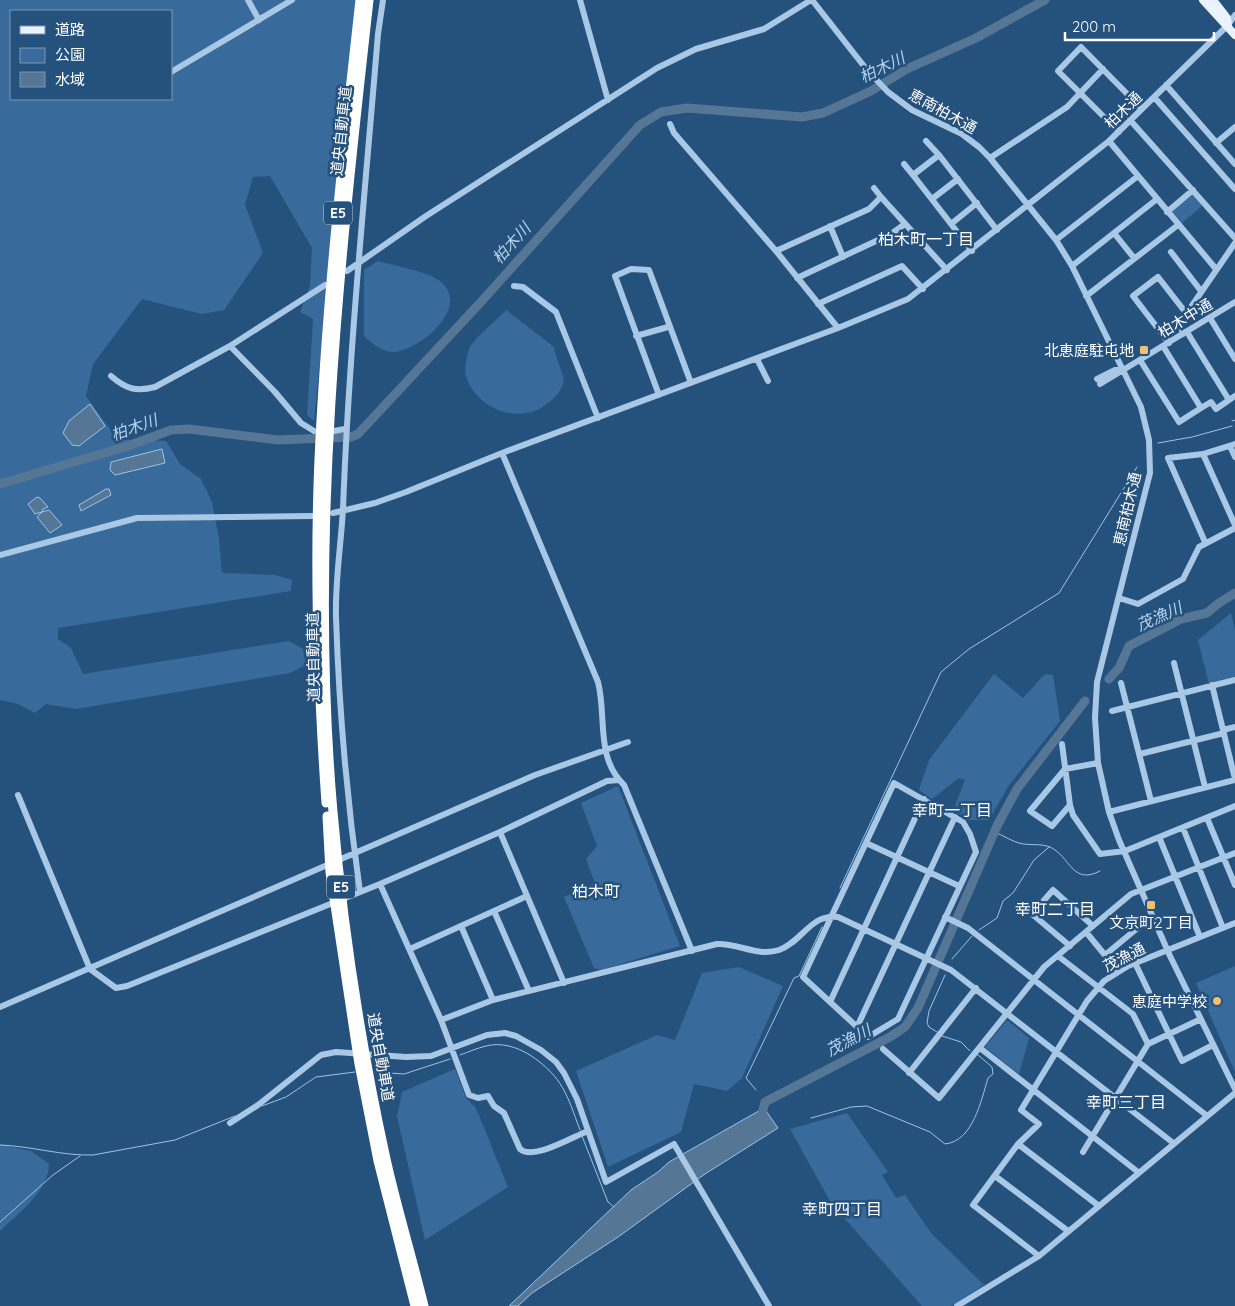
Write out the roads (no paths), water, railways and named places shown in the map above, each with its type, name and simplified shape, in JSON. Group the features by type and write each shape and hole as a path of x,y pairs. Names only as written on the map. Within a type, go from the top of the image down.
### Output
{"highway":[{"name":"道央自動車道","path":"360,0 345,138 325,429 329,460 326,664 333,811 350,951 375,1104 386,1162 424,1306"},
{"name":"道央自動車道","path":"369,0 354,131 325,429 319,460 317,579 319,666 330,872 348,1003 378,1161 415,1306"}],"main road":[{"path":"1203,0 1221,22 1228,25"},
{"path":"1212,0 1227,18 1228,25 1235,35"}],"street":[{"path":"248,0 259,20"},
{"path":"172,71 292,0"},
{"path":"360,892 353,854 336,616 343,511 345,429 378,34 383,0"},
{"path":"580,0 608,100"},
{"path":"347,271 359,264 366,255 411,225 674,58 764,29 811,0"},
{"name":"恵南柏木通","path":"811,0 867,70 888,92 912,110 962,134 990,158 1029,205 1056,240 1072,266 1141,407 1147,427 1150,451 1146,492 1097,682 1095,718 1098,763 1108,812 1152,916 1235,1091"},
{"name":"柏木通","path":"333,513 398,494 502,453 757,359 892,306 923,289 1109,141 1228,25 1235,15"},
{"path":"1119,132 1058,70 1081,48 1142,109"},
{"path":"990,158 1067,107 1103,69"},
{"path":"1166,85 1235,164"},
{"path":"1154,97 1235,189"},
{"path":"1130,120 1235,238"},
{"path":"670,124 674,133 776,251 838,328"},
{"path":"1216,143 1235,128"},
{"path":"926,141 997,230"},
{"path":"1109,141 1216,269"},
{"path":"913,175 939,155"},
{"path":"904,164 972,251"},
{"path":"1056,240 1138,176"},
{"path":"932,199 958,179"},
{"path":"874,188 904,224 947,270"},
{"path":"1167,212 1193,190"},
{"path":"776,251 869,209 881,197"},
{"path":"1072,266 1157,199"},
{"path":"951,224 977,203"},
{"path":"797,278 891,234 904,224"},
{"path":"1086,296 1178,225"},
{"path":"830,226 843,257"},
{"path":"1114,233 1134,258"},
{"path":"1140,360 1179,422 1211,402 1216,409 1232,398 1180,324 1235,243"},
{"path":"1171,252 1201,291"},
{"path":"818,304 902,266 923,289"},
{"path":"659,395 614,276 631,270 648,270 668,327 691,383"},
{"path":"1186,313 1158,277 1133,296 1166,344 1201,408"},
{"path":"111,376 130,390 142,390 175,377 230,346 325,285"},
{"path":"514,286 522,287 556,312 598,418"},
{"name":"柏木中通","path":"1098,381 1115,370 1122,370 1140,360 1235,302"},
{"path":"1210,318 1235,359"},
{"path":"636,336 668,327"},
{"path":"230,346 275,392 301,423 325,429 345,429"},
{"path":"757,359 768,381"},
{"path":"1205,542 1168,458 1203,454 1232,445 1235,457"},
{"path":"502,453 598,682 601,694 601,720 605,751 619,780 624,785 692,951"},
{"path":"1118,598 1138,604 1183,579 1199,547 1235,526 1203,454"},
{"path":"0,555 137,518 312,516"},
{"path":"1174,663 1205,786"},
{"path":"1112,711 1235,680"},
{"path":"1122,683 1151,801"},
{"path":"1108,812 1235,779 1212,686"},
{"path":"1140,754 1235,728"},
{"path":"0,1007 535,775 628,742"},
{"path":"1062,744 1070,805 1074,815 1100,854 1125,851 1235,806"},
{"path":"1070,805 1052,826 1030,811 1065,769 1098,763"},
{"path":"18,795 90,969 116,988 127,986 380,884 500,832 607,781 619,780"},
{"path":"894,783 955,817 963,822 970,834 976,852 959,886 928,959 898,1019 868,1037 803,977 894,783"},
{"path":"830,1002 924,799"},
{"path":"857,1027 955,817"},
{"path":"1207,818 1235,885"},
{"path":"1183,828 1222,928"},
{"path":"500,832 564,983"},
{"path":"1159,838 1200,937"},
{"path":"866,843 959,886"},
{"path":"883,1049 939,1098 1044,967 1131,894 1235,853"},
{"path":"380,884 441,1020 469,1095 478,1098 488,1096 494,1106 504,1113 520,1149 524,1153 534,1154 583,1132"},
{"path":"1070,946 1032,914 1053,890 1093,926"},
{"path":"410,949 527,896"},
{"path":"494,911 529,991"},
{"path":"441,1020 493,1000 724,944 753,951 778,950 788,946 819,918 831,916 864,929 951,970 1172,1142"},
{"path":"1105,955 1152,916"},
{"path":"946,918 960,924 1206,1115"},
{"name":"茂漁通","path":"1018,1144 1039,1124 1021,1110 1078,1015 1098,986 1118,970 1235,923"},
{"path":"460,926 493,1000"},
{"path":"1086,932 1118,970"},
{"path":"1058,956 1133,1014 1148,1044"},
{"path":"1135,963 1182,1061 1213,1045"},
{"path":"909,1073 976,988"},
{"path":"1082,1152 1148,1044 1201,1019"},
{"path":"230,1123 258,1105 321,1055 350,1052 431,1056 496,1032 516,1036 529,1042 556,1062 564,1073 577,1099 583,1132 606,1182 674,1144 769,1306"},
{"path":"980,1048 1138,1172"},
{"path":"957,1306 1039,1256 1172,1142 1235,1091"},
{"path":"1039,1256 973,1205 1018,1144 1099,1206"},
{"path":"995,1176 1068,1231"}],"water":[{"path":"90,404 105,426 79,446 72,445 63,433 69,421"},
{"path":"162,449 165,463 115,475 110,470 111,462"},
{"path":"109,489 111,495 81,511 79,505"},
{"path":"37,497 48,507 43,509 42,512 35,514 28,504"},
{"path":"49,510 62,525 50,533 37,517 42,512"},
{"path":"764,1108 778,1128 705,1174 618,1237 532,1293 518,1306 509,1306 631,1190 658,1172 669,1162"}],"waterway":[{"name":"柏木川","path":"0,484 128,446 171,430 189,429 278,440 351,437 358,434 480,303 640,125 661,112 687,108 802,117 823,113 871,91 907,69 976,38 1045,0"},
{"path":"1158,443 1192,437 1232,426"},
{"path":"840,888 941,672 969,649 1059,593 1137,467"},
{"name":"茂漁川","path":"1109,679 1119,668 1129,646 1181,619 1207,613 1235,593"},
{"name":"茂漁川","path":"761,1118 765,1102 890,1037 905,1027 918,1008 997,826 1017,789 1085,701"},
{"path":"994,832 1019,843 1050,847 1057,851 1072,868 1083,875 1091,875 1100,871"},
{"path":"979,930 997,918 1003,901 1013,893 1034,860 1049,847"},
{"path":"756,1090 746,1078 794,978 799,976 822,927"},
{"path":"952,959 972,936"},
{"path":"937,1032 929,1027 927,1023 929,1011 945,975"},
{"path":"942,1036 961,1042 970,1051"},
{"path":"460,1055 492,1045 503,1045 530,1055 557,1079 567,1097 580,1130"},
{"path":"811,1118 851,1107 867,1106 930,1132 945,1144 955,1141 963,1136 969,1128 979,1108 988,1078 993,1074 992,1067 978,1055"},
{"path":"375,1072 404,1074 450,1059"},
{"path":"262,1106 286,1097 316,1077 355,1072"},
{"path":"0,1145 93,1155 175,1140 235,1116"},
{"path":"582,1136 608,1202 614,1207"},
{"path":"0,1222 53,1175 80,1156"}],"place":[{"name":"北恵庭駐屯地","path":"1144,350"},
{"name":"文京町2丁目","path":"1151,905"},
{"name":"恵庭中学校","path":"1217,1001"}],"district":[{"name":"柏木町一丁目","path":"926,239"},
{"name":"幸町一丁目","path":"952,810"},
{"name":"柏木町","path":"596,891"},
{"name":"幸町二丁目","path":"1055,909"},
{"name":"幸町三丁目","path":"1126,1102"},
{"name":"幸町四丁目","path":"842,1209"}]}
